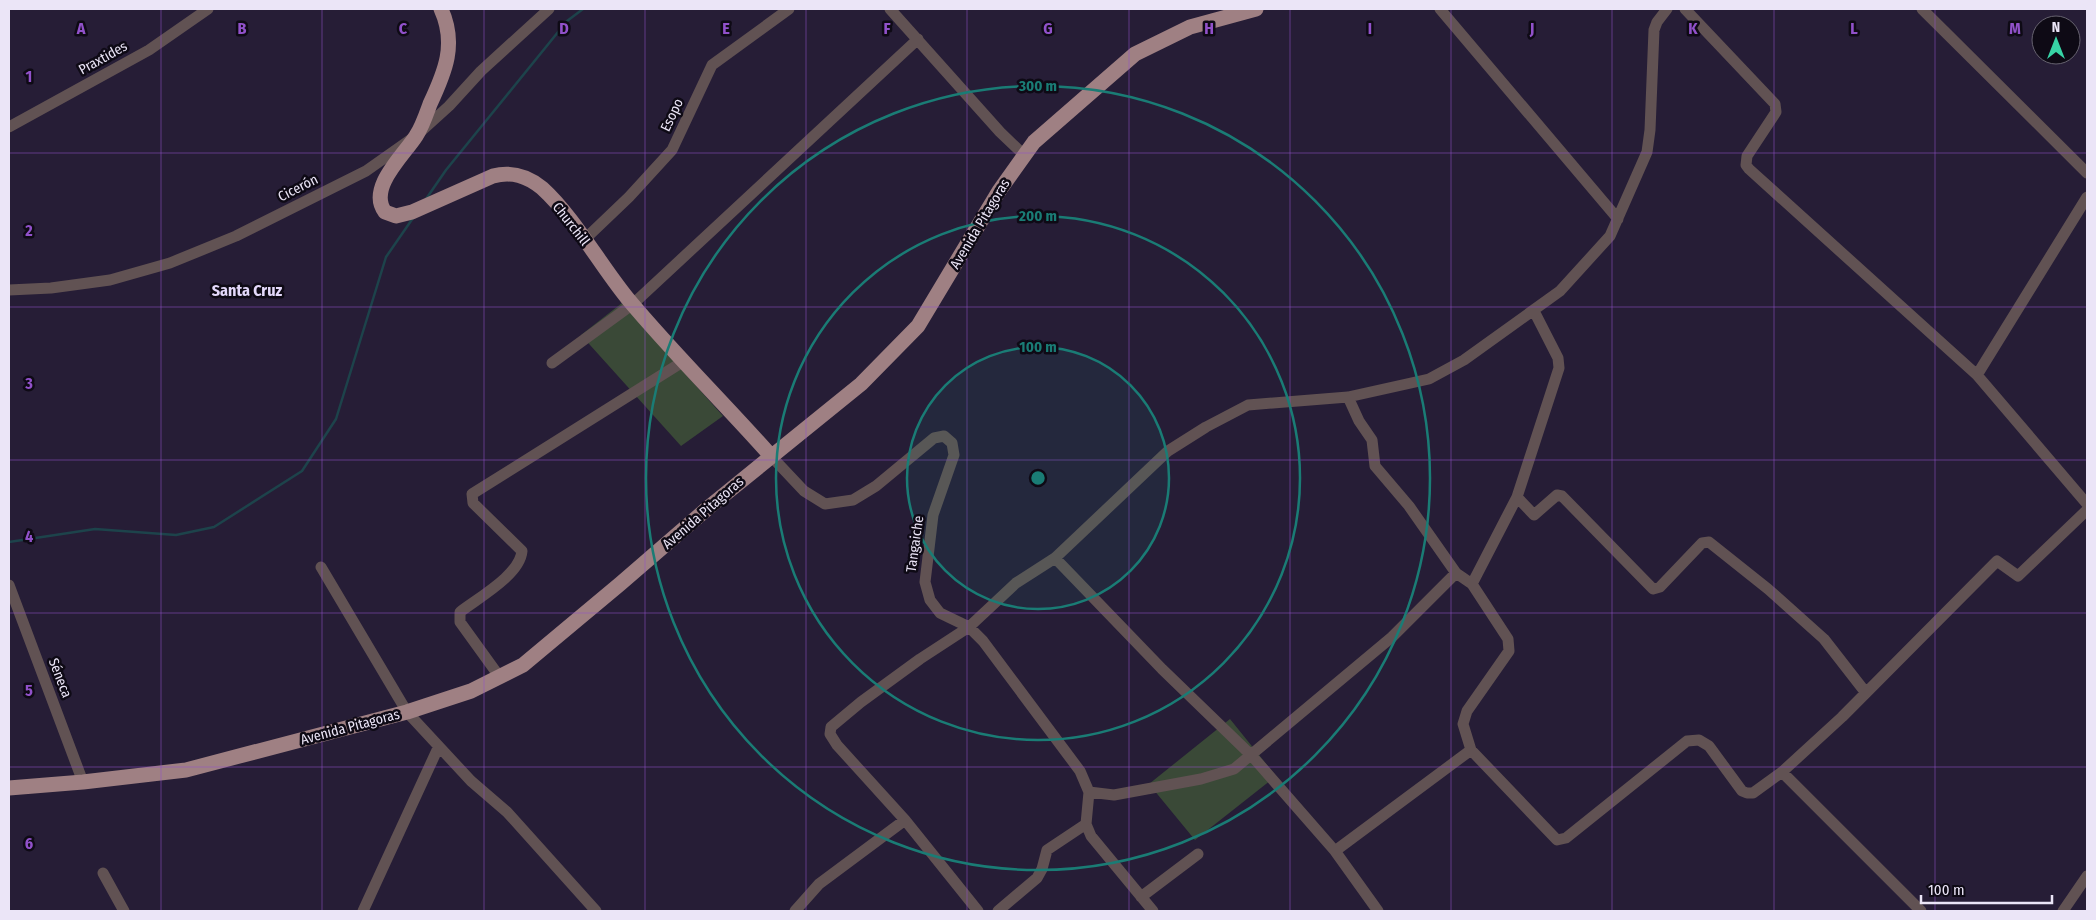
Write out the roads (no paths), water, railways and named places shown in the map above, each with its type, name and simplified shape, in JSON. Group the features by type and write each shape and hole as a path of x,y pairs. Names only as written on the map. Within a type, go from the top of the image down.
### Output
{"main road":[{"path":"417,135 444,73 448,58 449,42 445,18 441,9"},
{"name":"Avenida Pitagoras","path":"9,788 83,782 186,770 407,712 471,691 523,665 771,456 861,384 918,326 999,192 1034,142 1135,54 1190,27 1231,12 1256,9"},
{"name":"Churchill","path":"417,135 396,162 381,188 379,200 382,208 390,216 412,212 493,176 511,174 530,180 542,188 557,204 633,304 771,456"}],"street":[{"name":"Praxtides","path":"9,127 149,50 208,9"},
{"name":"Cicerón","path":"9,290 51,288 110,280 170,263 236,236 366,170 417,135 449,106 481,71 549,9"},
{"name":"Esopo","path":"584,240 629,197 672,150 712,65 788,9"},
{"path":"890,9 1000,132 1024,155"},
{"path":"1440,9 1618,219"},
{"path":"978,911 905,820 837,744 830,734 831,727 861,702 920,659 969,627 1016,583 1055,558 1168,451 1206,427 1248,405 1348,397 1429,380 1464,360 1560,291 1597,253 1610,236 1647,152 1650,130 1654,30 1657,22 1667,9"},
{"path":"1685,9 1775,104 1776,112 1747,156 1746,165 1749,169 1977,375 2087,504"},
{"path":"1922,9 2087,173"},
{"path":"552,363 633,304 918,39"},
{"path":"1977,375 2087,197"},
{"path":"1472,584 1517,497 1559,368 1558,358 1534,311"},
{"path":"499,676 460,622 459,616 460,612 511,573 521,558 522,552 473,503 472,494 684,361"},
{"path":"1348,397 1359,421 1372,440 1375,466 1409,506 1456,573 1472,584 1510,644 1507,656 1464,716 1463,724 1471,750 1557,840 1566,838 1687,741 1699,740 1709,746 1744,793 1753,793 1782,772 1866,693 1997,561 2018,576 2087,510"},
{"name":"Tangaiche","path":"771,456 804,491 825,504 853,500 860,496 882,482 934,438 944,436 952,443 954,455 933,515 925,582 930,600 940,613 969,627 983,641 1080,771 1089,792 1086,824"},
{"path":"1517,497 1534,515 1557,495 1562,496 1653,589 1660,588 1702,542 1709,542 1768,589 1824,638 1866,693"},
{"path":"1055,558 1162,669 1252,756 1335,851 1378,911"},
{"path":"321,567 407,712 470,781 507,812 596,911"},
{"path":"1089,792 1114,795 1201,779 1234,769 1252,756 1392,637 1456,573"},
{"name":"Séneca","path":"9,585 83,782"},
{"path":"363,911 438,748"},
{"path":"1335,851 1471,750"},
{"path":"1782,772 1921,911"},
{"path":"796,911 819,884 905,820"},
{"path":"998,911 1037,878 1042,869 1047,850 1086,824 1091,836 1153,911"},
{"path":"1141,897 1198,854"},
{"path":"103,873 124,911"},
{"path":"2063,911 2087,876"}],"waterway":[{"path":"426,199 446,170 567,21 583,9"},
{"path":"9,542 95,529 176,535 214,527 302,471 336,419 386,257 413,218"}],"district":[{"name":"Santa Cruz","path":"247,290"}]}
